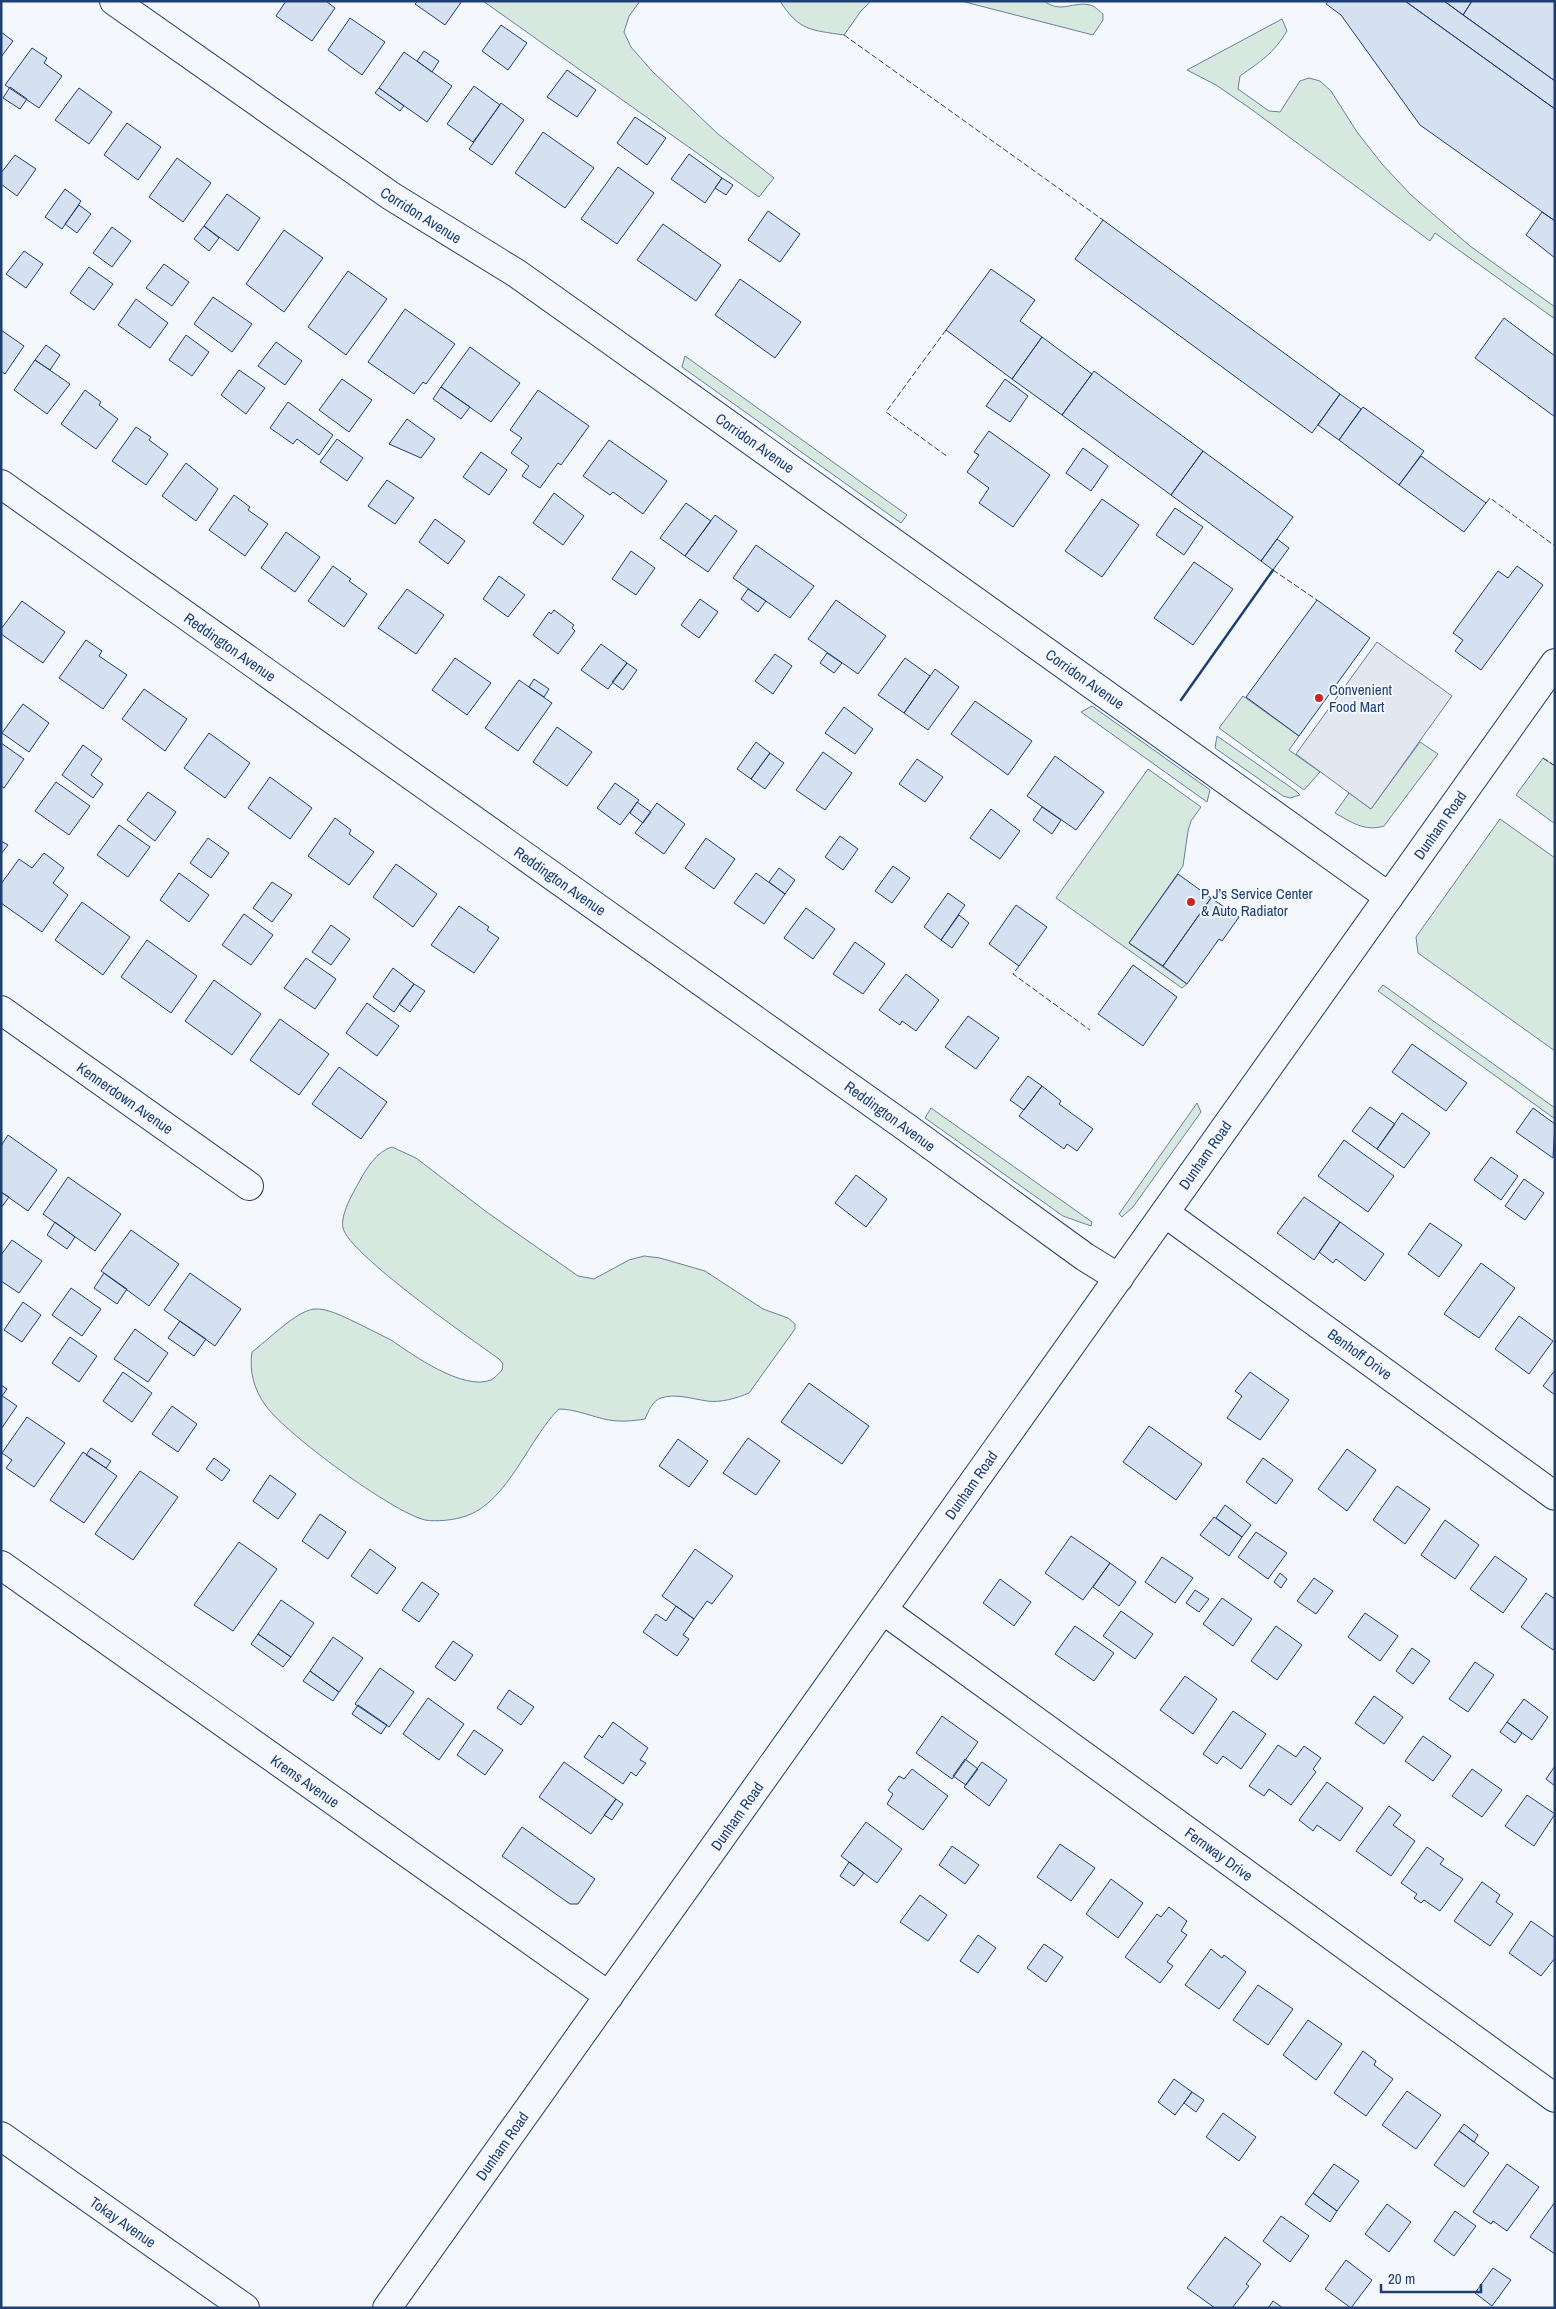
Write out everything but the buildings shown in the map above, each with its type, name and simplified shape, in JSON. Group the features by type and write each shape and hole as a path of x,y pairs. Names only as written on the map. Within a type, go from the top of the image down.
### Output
{"street":[{"name":"Corridon Avenue","path":"114,1 359,174 516,273 1389,897"},
{"name":"Reddington Avenue","path":"1,484 888,1114 1085,1257 1119,1278"},
{"name":"Dunham Road","path":"388,2308 1555,662"},
{"name":"Kennerdown Avenue","path":"1,1010 249,1186"},
{"name":"Benhoff Drive","path":"1165,1213 1555,1496"},
{"name":"Krems Avenue","path":"1,1565 609,1996"},
{"name":"Fernway Drive","path":"884,1610 1555,2098"},
{"name":"Tokay Avenue","path":"1,2136 245,2308"}],"shaded area":[{"path":"483,1 640,1 629,16 624,32 631,47 652,71 718,134 774,178 759,197"},
{"path":"780,1 871,1 861,11 844,35 814,30 800,24"},
{"path":"961,1 1044,1 1056,7 1084,4 1095,7 1103,14 1103,20 1093,35"},
{"path":"1282,19 1287,31 1282,39 1272,51 1240,76 1238,89 1269,111 1280,112 1300,81 1309,78 1320,81 1331,91 1357,132 1382,164 1411,195 1470,246 1555,307 1555,319 1435,233 1430,241 1251,109 1216,85 1187,70"},
{"path":"685,356 907,515 901,523 682,367"},
{"path":"1377,642 1452,696 1371,809 1296,754"},
{"path":"1243,696 1299,736 1289,750 1320,772 1304,790 1219,728"},
{"path":"1092,706 1210,790 1207,802 1081,712"},
{"path":"1217,736 1300,795 1290,798 1283,796 1215,748"},
{"path":"1420,742 1438,754 1384,826 1377,828 1364,827 1335,813 1349,793 1371,809"},
{"path":"1543,758 1555,766 1555,824 1516,795"},
{"path":"1148,769 1201,807 1191,821 1183,866 1129,943 1187,984 1182,988 1056,898"},
{"path":"1500,819 1555,858 1555,1051 1418,953 1416,937"},
{"path":"1383,985 1555,1108 1555,1119 1378,991"},
{"path":"1197,1103 1201,1112 1133,1207 1122,1217 1119,1214"},
{"path":"931,1108 1092,1222 1091,1226 1063,1216 925,1118"},
{"path":"392,1147 416,1158 488,1213 578,1276 594,1279 629,1260 644,1256 660,1258 705,1271 763,1309 788,1318 795,1324 795,1329 749,1393 723,1401 707,1401 678,1396 666,1397 656,1401 645,1419 631,1421 609,1420 572,1410 559,1409 548,1421 506,1484 481,1509 456,1519 434,1521 425,1520 410,1514 365,1488 316,1452 277,1419 258,1393 253,1380 251,1366 252,1352 299,1315 307,1311 319,1309 330,1311 391,1340 425,1362 453,1376 480,1382 491,1380 502,1370 503,1364 499,1359 439,1316 366,1257 350,1240 343,1228 343,1217 348,1204 365,1172 377,1156"}],"fence":[{"path":"844,35 1103,220"},
{"path":"946,330 886,412 948,457"},
{"path":"1486,503 1490,498 1555,546"},
{"path":"1273,570 1317,600"},
{"path":"1543,758 1555,766"},
{"path":"1019,966 1013,974 1090,1030"}],"wall":[{"path":"1181,700 1273,570"}],"place":[{"name":"Convenient Food Mart","path":"1319,698"},
{"name":"P J’s Service Center & Auto Radiator","path":"1191,902"}]}
